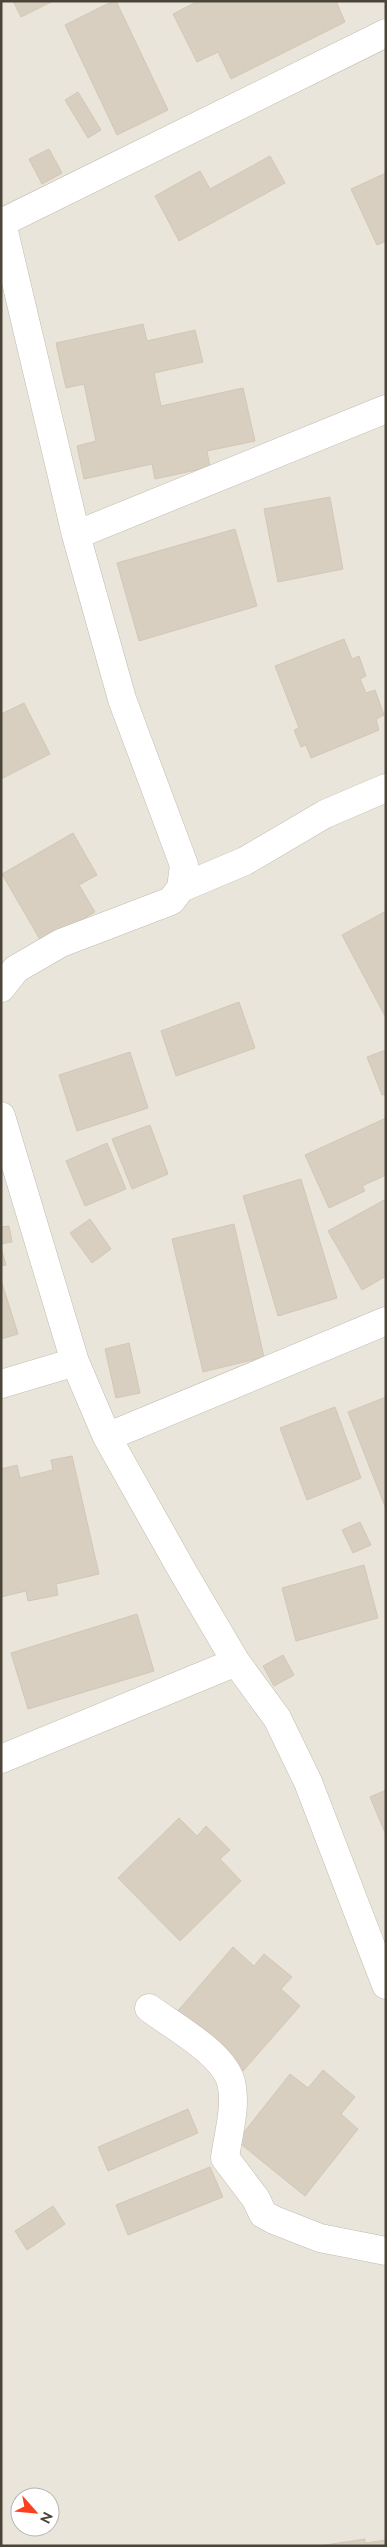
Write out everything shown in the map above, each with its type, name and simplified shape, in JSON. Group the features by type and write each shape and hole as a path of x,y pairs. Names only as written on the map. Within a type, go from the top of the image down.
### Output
{"street":[{"path":"181,888 184,865 122,699 76,535 2,223 386,33"},
{"path":"76,535 386,409"},
{"path":"1,988 16,969 61,943 171,901 181,888 245,861 325,814 386,788"},
{"path":"1,1116 75,1362 107,1437 236,1662 277,1718 308,1782 386,1985"},
{"path":"107,1437 386,1321"},
{"path":"1,1384 75,1362"},
{"path":"1,1759 236,1662"},
{"path":"149,2008 223,2064 231,2082 232,2103 225,2158 256,2199 263,2214 320,2238 386,2250"}],"shaded area":[{"path":"1,1 386,1 386,2546 1,2546"}],"building":[{"path":"13,1 53,1 21,17"},
{"path":"116,1 168,110 117,135 65,25"},
{"path":"198,1 336,1 345,22 231,79 218,52 197,62 173,14"},
{"path":"78,92 101,130 88,138 65,100"},
{"path":"49,149 62,173 42,184 29,159"},
{"path":"270,156 285,183 179,241 155,196 200,171 210,189"},
{"path":"386,173 386,241 377,245 351,189"},
{"path":"143,324 147,341 195,330 203,362 154,373 161,406 243,388 255,441 207,451 210,467 155,479 152,464 84,479 77,446 96,441 84,384 66,388 56,343"},
{"path":"330,497 343,569 278,582 264,509"},
{"path":"235,529 257,606 139,641 117,563"},
{"path":"344,639 352,659 359,656 366,676 360,679 366,693 375,690 384,715 376,719 379,730 311,758 306,745 301,747 294,730 299,728 275,666"},
{"path":"24,703 50,754 1,779 1,714"},
{"path":"73,833 97,875 79,885 95,912 42,943 2,874"},
{"path":"386,911 386,1015 385,1016 342,935"},
{"path":"239,1002 255,1048 176,1076 161,1031"},
{"path":"386,1050 386,1094 382,1095 367,1057"},
{"path":"130,1052 148,1108 77,1131 59,1075"},
{"path":"386,1118 386,1175 362,1186 365,1191 329,1208 305,1155"},
{"path":"150,1125 168,1174 132,1189 112,1139"},
{"path":"107,1143 126,1189 85,1206 66,1161"},
{"path":"301,1179 337,1298 278,1316 243,1196"},
{"path":"386,1199 386,1276 362,1290 328,1231"},
{"path":"90,1219 111,1249 92,1263 70,1233"},
{"path":"234,1224 264,1357 203,1372 172,1239"},
{"path":"9,1226 12,1242 1,1244 1,1227"},
{"path":"1,1248 6,1265 1,1266"},
{"path":"1,1280 18,1334 1,1339"},
{"path":"129,1343 140,1393 116,1398 105,1349"},
{"path":"386,1397 386,1509 348,1412"},
{"path":"335,1407 361,1478 307,1500 280,1428"},
{"path":"72,1456 99,1574 56,1584 58,1595 28,1601 26,1591 1,1597 1,1469 17,1465 20,1478 53,1470 51,1460"},
{"path":"360,1522 371,1545 353,1553 342,1530"},
{"path":"364,1565 378,1618 296,1641 282,1588"},
{"path":"137,1614 154,1671 28,1709 11,1653"},
{"path":"283,1655 294,1675 274,1686 263,1666"},
{"path":"386,1790 386,1835 370,1797"},
{"path":"179,1818 197,1836 206,1826 230,1850 220,1859 241,1881 180,1941 118,1878"},
{"path":"233,1947 254,1966 264,1954 292,1977 281,1989 300,2006 243,2071 176,2013"},
{"path":"323,2070 355,2097 341,2114 358,2129 305,2196 237,2141 290,2074 308,2088"},
{"path":"188,2109 198,2133 108,2171 98,2147"},
{"path":"210,2167 223,2197 128,2235 116,2205"},
{"path":"53,2206 65,2224 27,2250 15,2231"},
{"path":"365,2539 365,2543 386,2540 386,2546 319,2546"}]}
